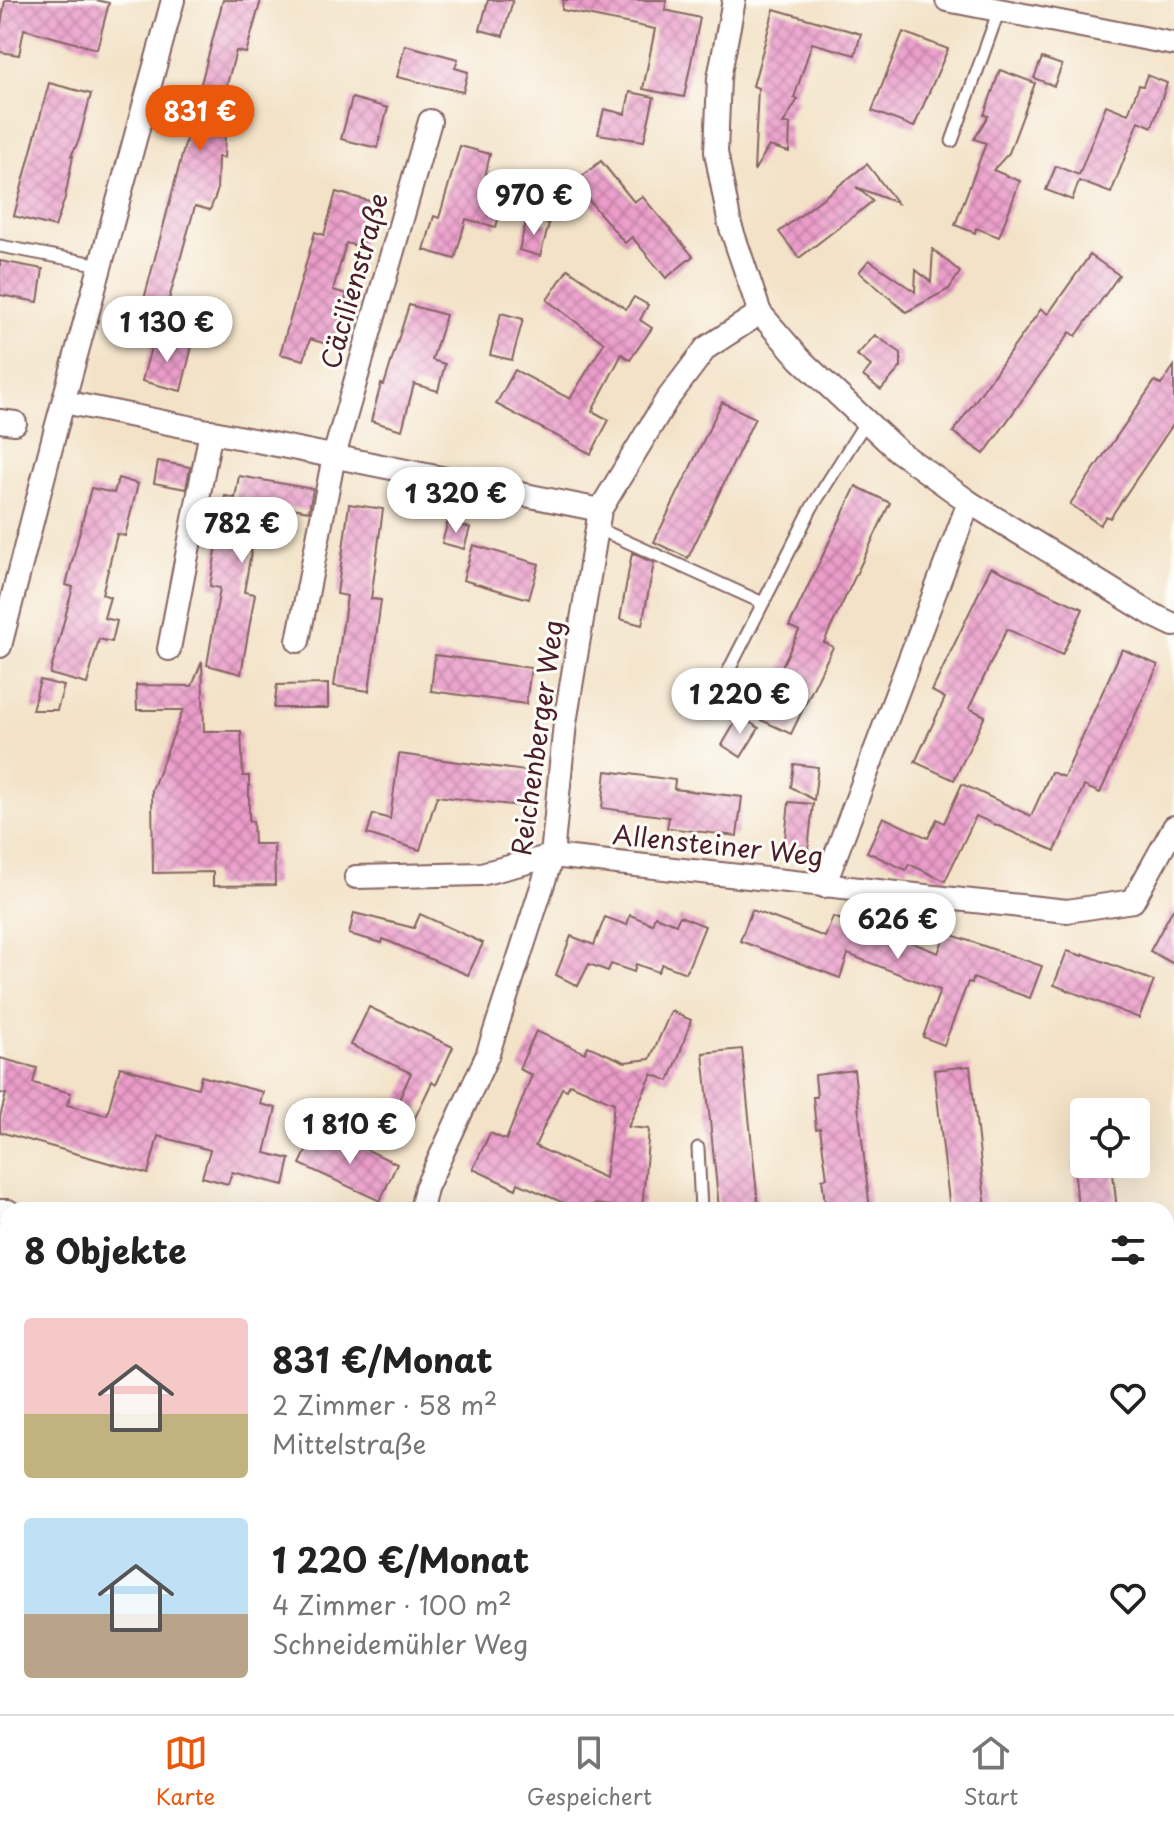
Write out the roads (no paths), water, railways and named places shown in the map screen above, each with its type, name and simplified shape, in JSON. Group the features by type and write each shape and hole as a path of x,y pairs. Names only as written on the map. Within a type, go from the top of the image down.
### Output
{"street":[{"path":"0,646 173,0"},
{"path":"734,0 719,78 716,152 730,225 760,313 800,359 898,451 969,502 1174,625"},
{"path":"947,0 1174,44"},
{"name":"Cäcilienstraße","path":"298,641 334,456 430,121"},
{"name":"Reichenberger Weg","path":"423,1202 426,1188 487,1056 552,856 565,723 598,519 666,401 706,348 760,313"},
{"path":"64,402 334,456 598,519"},
{"path":"169,649 211,431"},
{"path":"824,886 969,502"},
{"name":"Allensteiner Weg","path":"356,877 481,874 552,856 1067,911 1133,901 1174,827"}],"lane":[{"path":"952,141 999,10"},
{"path":"0,246 101,265"},
{"path":"707,713 812,507 865,423"},
{"path":"598,519 763,603"},
{"path":"698,1148 701,1202"}]}
